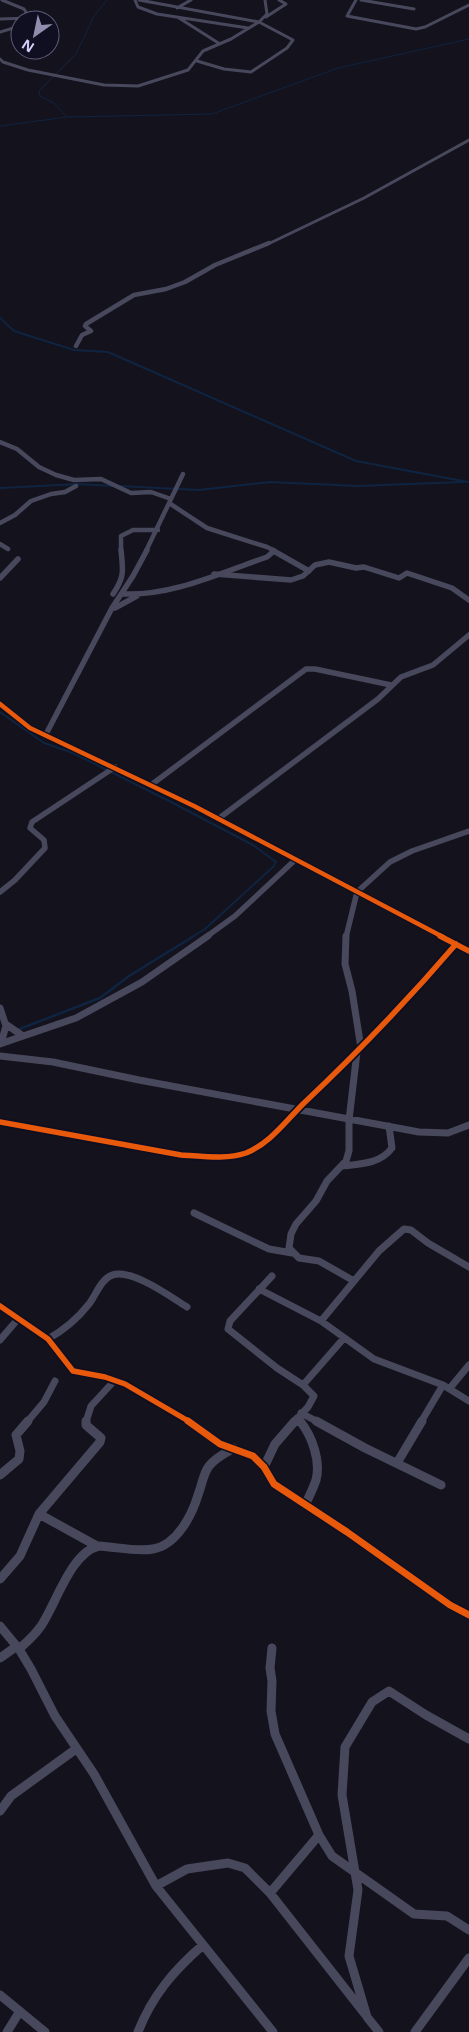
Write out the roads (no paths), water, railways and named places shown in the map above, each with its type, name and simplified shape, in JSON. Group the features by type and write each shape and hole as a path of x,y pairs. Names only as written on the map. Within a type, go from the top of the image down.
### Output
{"street":[{"path":"2,0 25,10"},
{"path":"197,61 224,69 251,72 287,48 293,41 275,29 259,22 137,0 138,7 143,9 248,28"},
{"path":"177,8 191,0"},
{"path":"264,18 268,13 265,0"},
{"path":"0,59 3,62 36,72 109,86 138,86 162,77 184,72 197,61 202,52 259,22 286,4 279,0"},
{"path":"356,0 346,13 347,16 416,29 425,28 469,4"},
{"path":"361,0 414,9"},
{"path":"176,16 220,44"},
{"path":"76,346 82,335 91,331 85,326 86,324 121,302 140,293 174,286 215,265 273,242 348,204 364,198 469,140"},
{"path":"0,442 15,448 37,466 52,473 74,480 101,479 131,493 151,492 170,501 207,528 260,544 309,571"},
{"path":"45,736 110,611 123,594 158,530 183,474"},
{"path":"0,523 14,515 31,501 49,494 65,492 76,486"},
{"path":"113,594 124,577 125,569 121,552 121,536 132,530 158,530"},
{"path":"0,544 8,548"},
{"path":"123,594 139,595 168,591 267,557 274,551"},
{"path":"0,578 18,559"},
{"path":"214,574 286,580 301,578 315,565 336,562 356,568 364,567 399,578 407,573 452,588 469,600"},
{"path":"110,611 139,595"},
{"path":"218,819 378,698 391,685 408,673 423,670 433,665 469,635"},
{"path":"151,785 306,670 315,669 391,685"},
{"path":"0,704 30,728 45,736 151,785 469,951"},
{"path":"0,892 15,880 45,848 46,844 42,837 30,828 32,822 115,767"},
{"path":"354,1281 319,1261 299,1258 289,1248 289,1242 296,1224 318,1198 327,1181 342,1166 349,1150 349,1120 359,1050 357,1016 344,964 350,915 357,892 390,862 412,851 469,831"},
{"path":"0,1044 76,1018 149,977 235,916 295,860"},
{"path":"2,1124 128,1144 181,1155 222,1157 246,1153 268,1141 359,1050 420,986 456,944"},
{"path":"0,1008 7,1025 7,1033 0,1044"},
{"path":"7,1025 22,1036"},
{"path":"0,1056 53,1062 349,1120 439,1134 469,1126"},
{"path":"342,1166 385,1157 392,1148 389,1126"},
{"path":"194,1213 269,1249 292,1253"},
{"path":"321,1321 379,1251 404,1230 411,1230 428,1243 469,1267"},
{"path":"48,1339 62,1331 80,1314 89,1305 104,1280 113,1275 124,1274 137,1278 187,1307"},
{"path":"264,1467 275,1444 308,1406 314,1396 303,1385 277,1368 228,1329 230,1321 272,1276"},
{"path":"259,1289 321,1321 374,1359 446,1387 469,1402"},
{"path":"0,1306 48,1339 73,1371 115,1380 174,1412 220,1444 253,1456 264,1467 274,1484 469,1615"},
{"path":"0,1340 18,1319"},
{"path":"303,1385 344,1338"},
{"path":"397,1463 446,1387 469,1365"},
{"path":"0,1579 20,1556 39,1514 100,1442 101,1438 99,1435 86,1425 85,1420 99,1397 115,1380"},
{"path":"0,1475 19,1459 20,1451 16,1435 44,1402 55,1382"},
{"path":"299,1416 441,1485"},
{"path":"299,1416 306,1430 317,1466 316,1477 305,1505"},
{"path":"39,1514 98,1546 135,1550 157,1549 166,1545 195,1505 204,1474 211,1464 220,1455 234,1448"},
{"path":"0,1658 33,1637 81,1558 89,1550 98,1546"},
{"path":"0,1626 18,1648 55,1716 98,1782 156,1886 273,2032"},
{"path":"272,1648 270,1668 272,1681 271,1711 275,1734 319,1835 332,1856 414,1914 447,1916 469,1930"},
{"path":"367,2017 349,1956 358,1890 342,1795 345,1747 372,1702 389,1691 426,1715 469,1739"},
{"path":"0,1811 10,1796 76,1749"},
{"path":"270,1893 319,1835"},
{"path":"156,1886 187,1869 228,1863 245,1868 270,1893 379,2032"},
{"path":"138,2032 144,2014 171,1974 203,1945"},
{"path":"415,2032 469,1958"},
{"path":"0,1995 45,2032"},
{"path":"7,2032 20,2011"}],"waterway":[{"path":"67,117 54,103 40,96 39,91 76,54 94,16 107,0"},
{"path":"67,117 212,114 338,68 469,39"},
{"path":"0,126 67,117"},
{"path":"0,318 14,331 74,350 108,352 356,461 468,482"},
{"path":"119,486 199,490 270,482 358,486 463,482"},
{"path":"0,488 79,484 113,486"},
{"path":"0,712 44,743 73,753 171,802 253,845 276,862 273,867 205,929 192,937"},
{"path":"17,1030 100,998 129,976 194,936"}]}
